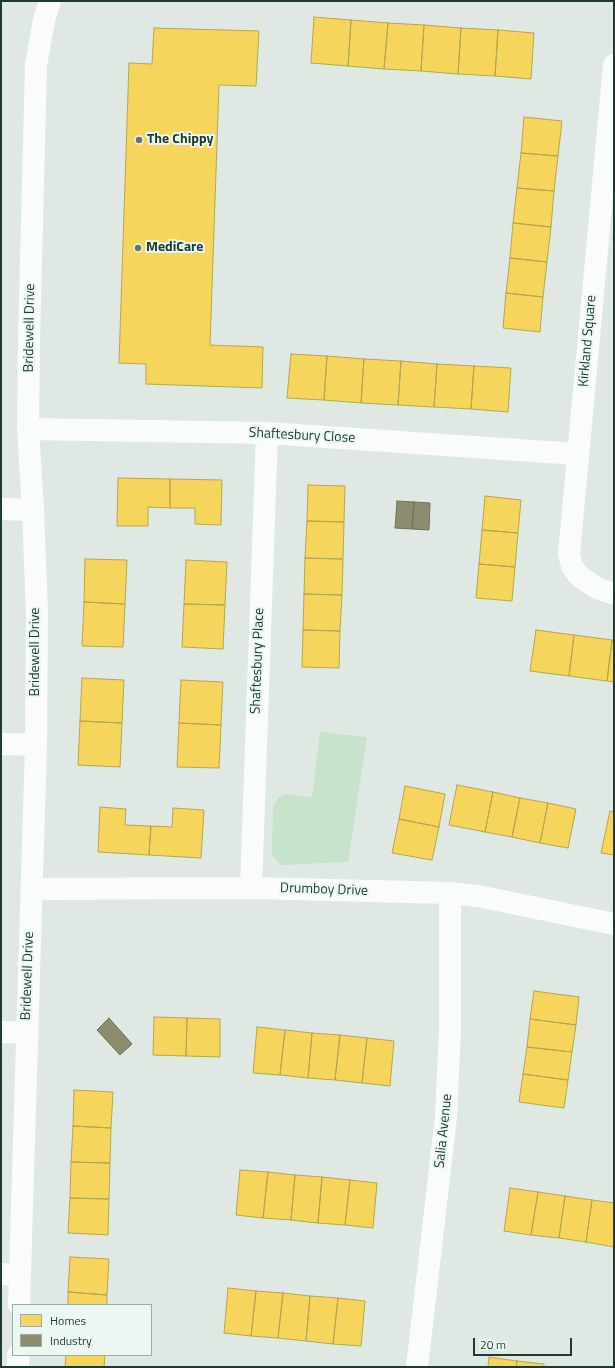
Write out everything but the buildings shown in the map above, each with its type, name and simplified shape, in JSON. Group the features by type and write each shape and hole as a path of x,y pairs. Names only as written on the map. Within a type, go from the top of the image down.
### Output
{"street":[{"name":"Bridewell Drive","path":"19,1304 10,1275 26,1033 36,745 37,613 28,429 36,65 44,20 50,1"},
{"name":"Kirkland Square","path":"614,65 577,454 570,560 579,576 597,588 614,594"},
{"name":"Shaftesbury Close","path":"28,429 267,433 577,454"},
{"name":"Shaftesbury Place","path":"251,888 267,433"},
{"path":"1,509 33,510"},
{"path":"1,744 36,745"},
{"name":"Drumboy Drive","path":"31,889 251,888 450,894 478,896 614,924"},
{"name":"Salia Avenue","path":"417,1367 446,1117 450,1045 450,894"},
{"path":"1,1032 26,1033"},
{"path":"18,1356 18,1367"}],"green space":[{"path":"320,732 367,737 348,862 281,865 272,855 273,807 278,798 286,794 312,797"}],"place":[{"name":"The Chippy","path":"139,140"},
{"name":"MediCare","path":"138,248"}]}
